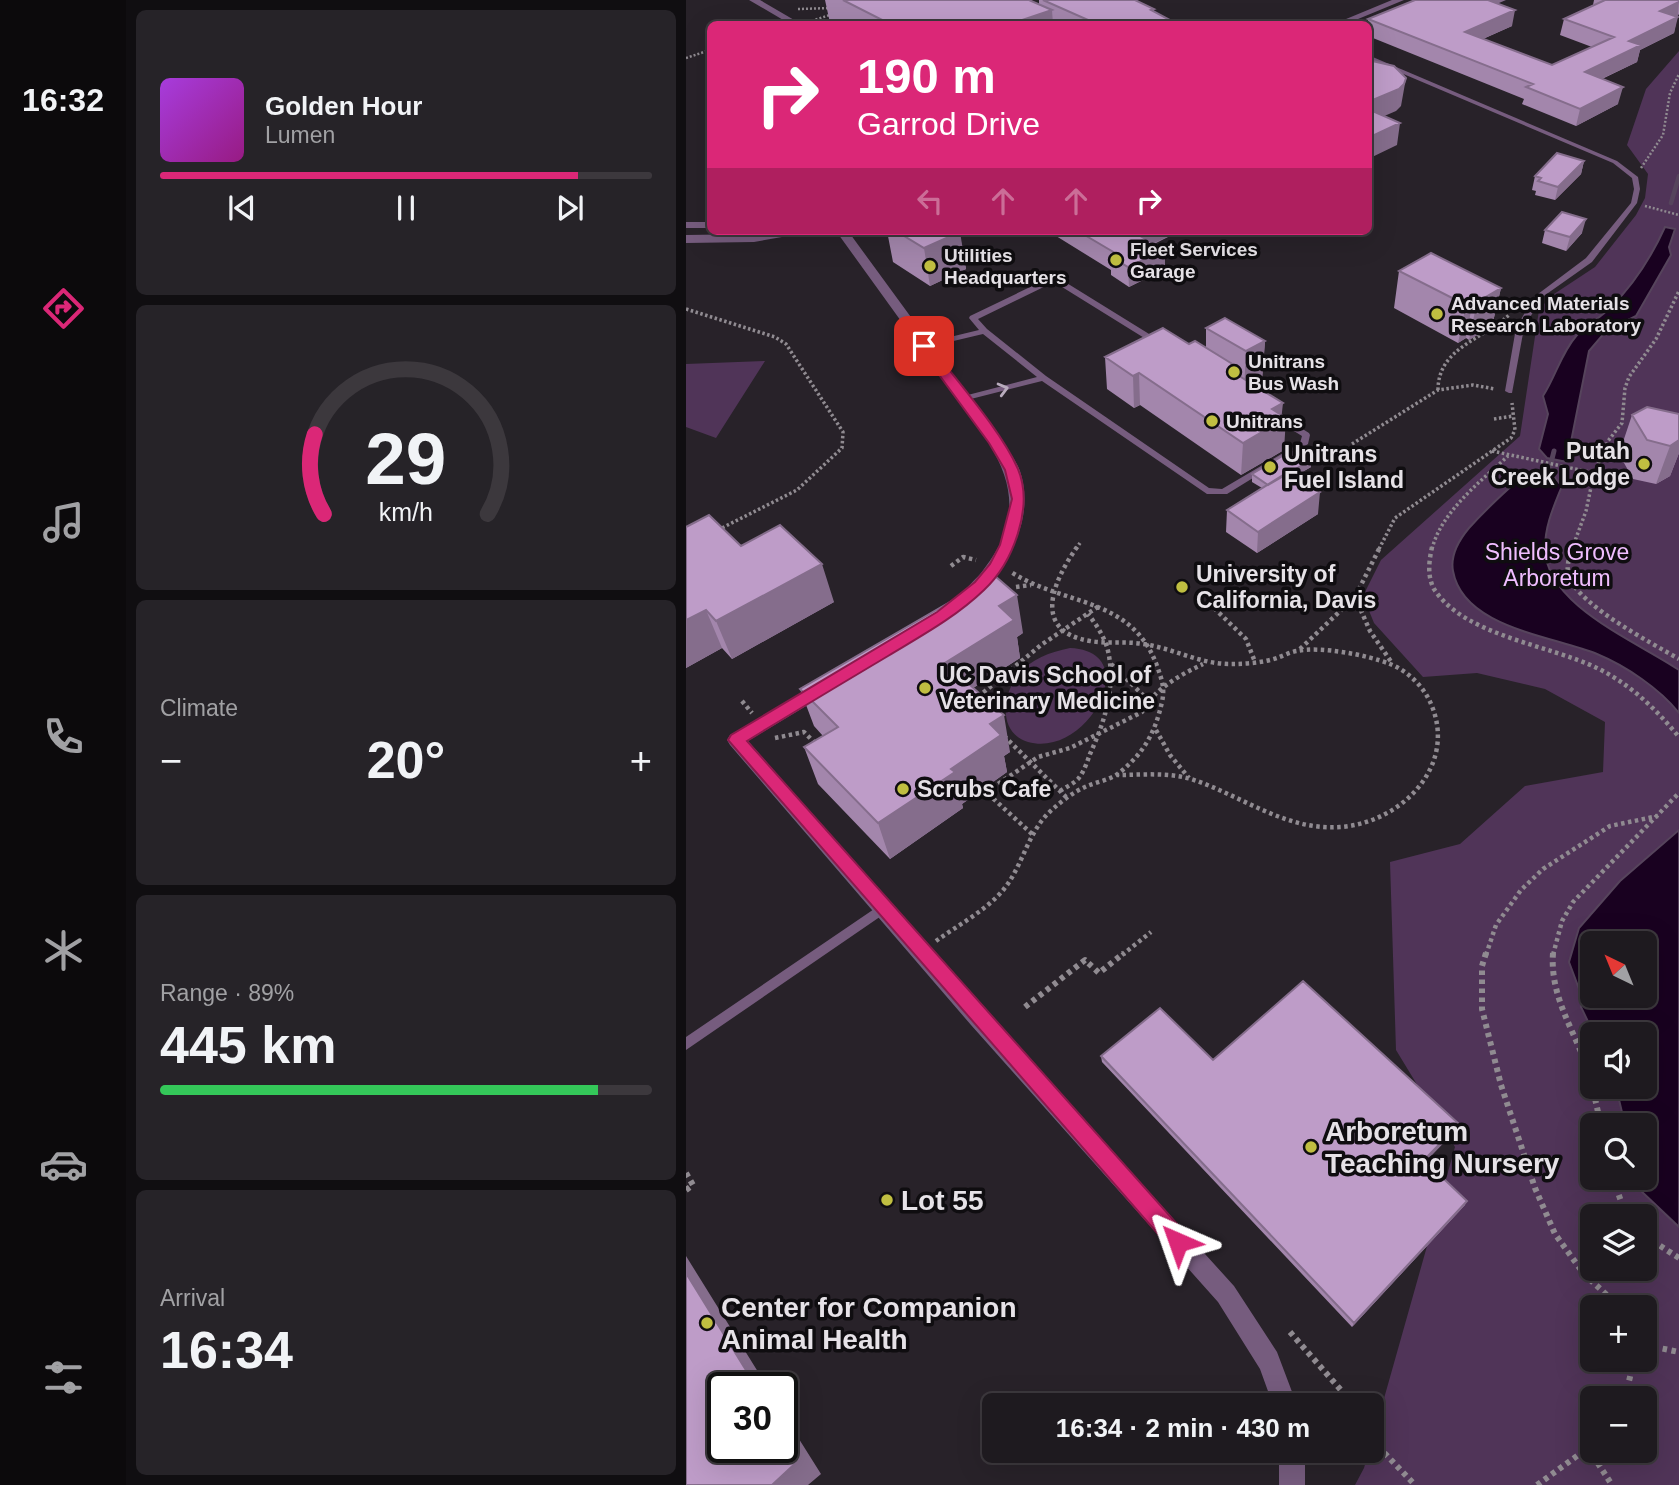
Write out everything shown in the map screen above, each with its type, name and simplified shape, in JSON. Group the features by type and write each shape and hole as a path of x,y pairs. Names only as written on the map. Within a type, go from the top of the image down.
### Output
{"street":[{"path":"753,0 794,21"},
{"path":"1347,21 1400,0"},
{"path":"686,225 707,225"},
{"path":"686,239 754,238 773,235"},
{"path":"845,235 1012,470 1018,499 1007,545 996,566 980,586 957,605"},
{"path":"836,680 736,740 1121,1180 1226,1294 1255,1337 1279,1381 1282,1393"},
{"path":"1292,1463 1292,1485"}],"lane":[{"path":"1372,59 1615,162 1634,177 1637,189 1634,203 1589,260 1548,288 1533,305 1520,328 1509,391"},
{"path":"1054,279 1306,435 1304,444 1224,492 1207,491 1043,378 984,331 974,318 1054,279"},
{"path":"924,346 984,331"},
{"path":"963,400 1043,378"},
{"path":"686,1044 883,908"}],"path":[{"path":"792,11 840,10 809,21"},
{"path":"686,58 707,51"},
{"path":"1634,177 1663,136 1667,124 1668,93 1679,74"},
{"path":"1644,206 1679,215"},
{"path":"1679,291 1656,340 1629,377 1625,388 1622,423 1608,441 1594,473 1586,511 1568,561 1569,577 1579,592 1597,607 1679,659"},
{"path":"1438,390 1437,371 1447,357 1499,326 1519,302 1533,305"},
{"path":"686,309 775,337 786,344 843,432 842,448 797,490 713,533"},
{"path":"1080,543 1055,580 1050,598 1053,612 1063,630 1073,636 1105,642 1149,644 1203,663 1255,662 1277,658 1300,649 1354,597 1395,518 1511,438 1515,430 1509,391 1473,385 1438,390 1352,444"},
{"path":"1494,419 1513,416"},
{"path":"1492,451 1594,473"},
{"path":"1508,456 1465,498 1440,530 1427,560 1431,588 1441,601 1465,618 1600,669 1649,703 1679,737"},
{"path":"951,566 963,557"},
{"path":"1019,575 1031,585"},
{"path":"921,952 992,901 1005,888 1042,819 1066,797 1117,775 1138,755 1156,730 1165,689 1149,644 1122,620 1099,606 1031,585 1016,587"},
{"path":"1354,597 1370,631 1392,663"},
{"path":"972,701 1063,630 1099,606"},
{"path":"1214,608 1246,639 1255,662"},
{"path":"1060,791 1078,779 1102,732 1112,684 1111,664 1101,627 1088,614"},
{"path":"1117,775 1189,778 1264,813 1298,824 1342,827 1384,815 1417,793 1436,763 1440,733 1433,706 1423,689 1392,663 1345,653 1300,649"},
{"path":"1032,834 986,792 1028,762 1070,748 1142,712 1148,700 1181,675 1203,663"},
{"path":"1111,664 1148,700"},
{"path":"742,701 752,713"},
{"path":"1156,730 1170,755 1189,778"},
{"path":"774,738 804,732 822,751"},
{"path":"1000,732 1066,797"},
{"path":"1598,1113 1588,1070 1557,995 1552,968 1552,947 1562,920 1584,887 1679,793"},
{"path":"1606,1295 1584,1275 1555,1234 1535,1188 1501,1085 1482,1009 1482,966 1496,925 1521,890 1543,869 1610,825 1658,816"},
{"path":"1025,1007 1086,960 1099,973 1151,932"},
{"path":"686,1173 693,1185 686,1190"},
{"path":"1657,1244 1679,1258"},
{"path":"1290,1332 1343,1393"},
{"path":"1657,1347 1679,1352"},
{"path":"1384,1453 1415,1485"},
{"path":"1537,1485 1580,1453"},
{"path":"1600,1463 1612,1485"}],"green space":[{"name":"Shields Grove Arboretum","path":"1679,51 1679,1485 1355,1485 1365,1463 1384,1463 1384,1398 1455,1147 1396,1050 1390,862 1460,844 1525,786 1603,772 1605,722 1545,689 1477,673 1423,677 1374,623 1363,596 1381,560 1520,436 1539,310 1551,296 1595,267 1636,215 1645,198 1648,174 1627,145 1646,89"},
{"path":"765,361 716,438 686,427 686,364"},
{"path":"1070,648 1092,654 1104,666 1106,684 1100,702 1087,721 1070,735 1050,743 1028,742 1018,737 1007,722 1006,713 1006,703 1013,683 1023,669 1035,660"}],"shaded area":[{"path":"1665,227 1675,229 1669,247 1671,255 1636,316 1606,331 1589,351 1567,462 1547,458 1539,449 1548,414 1543,396 1571,342 1628,289 1648,260"},
{"path":"1549,471 1562,486 1547,531 1545,548 1549,568 1560,587 1597,620 1679,670 1679,713 1642,679 1619,665 1597,654 1491,618 1460,590 1453,571 1453,559 1465,533 1522,477 1530,473"},
{"path":"1679,830 1679,1227 1640,1190 1657,1190 1657,1113 1622,1113 1619,1099 1657,1099 1657,1022 1588,1022 1581,1008 1657,1008 1657,931 1580,931 1580,992 1569,962 1579,928 1620,881"}],"building":[{"path":"843,0 1029,0 1052,10 1019,21 884,21"},
{"path":"1043,0 1135,0 1170,20 1167,21 1090,21"},
{"path":"1415,0 1488,0 1515,10 1465,32 1552,65 1614,37 1564,19 1605,0 1679,2 1660,11 1678,17 1629,41 1641,45 1585,72 1623,87 1580,109 1526,87 1533,84 1368,19"},
{"path":"1372,61 1394,66 1406,78 1399,89 1372,100"},
{"path":"1372,111 1400,123 1372,136"},
{"path":"1557,153 1584,161 1558,187 1538,181 1541,178 1535,176"},
{"path":"1562,212 1586,219 1570,237 1545,230"},
{"path":"903,235 953,235 924,248"},
{"path":"1085,235 1139,235 1165,250 1128,267 1110,256 1115,253"},
{"path":"1431,253 1501,288 1477,302 1473,300 1466,305 1399,271"},
{"path":"1225,318 1265,341 1246,351 1206,328"},
{"path":"1163,328 1189,344 1195,341 1234,365 1228,369 1283,403 1272,409 1286,418 1243,443 1139,373 1133,376 1105,357"},
{"path":"1647,407 1679,414 1679,440 1670,446 1647,440 1632,415"},
{"path":"1294,449 1311,460 1268,485 1252,474"},
{"path":"1288,472 1320,492 1258,532 1227,510"},
{"path":"709,515 741,546 780,525 822,564 716,621 706,610 686,620 686,527"},
{"path":"995,576 1017,595 999,606 1014,620 945,663 1004,715 990,724 1001,735 951,769 955,772 878,823 804,747 838,727 800,689"},
{"name":"Arboretum Teaching Nursery","path":"1303,981 1459,1124 1424,1160 1467,1201 1354,1323 1101,1056 1160,1008 1213,1060"},
{"path":"686,1273 747,1372 707,1372 707,1463 796,1463 772,1485 686,1485"}],"waterway":[{"path":"1671,203 1679,176"},
{"path":"1549,471 1554,451"}],"place":[{"name":"Fleet Services Garage","path":"1116,260"},
{"name":"Utilities Headquarters","path":"930,266"},
{"name":"Advanced Materials Research Laboratory","path":"1437,314"},
{"name":"Unitrans Bus Wash","path":"1234,372"},
{"name":"Unitrans","path":"1212,421"},
{"name":"Putah Creek Lodge","path":"1644,464"},
{"name":"Unitrans Fuel Island","path":"1270,467"},
{"name":"University of California, Davis","path":"1182,587"},
{"name":"UC Davis School of Veterinary Medicine","path":"925,688"},
{"name":"Scrubs Cafe","path":"903,789"},
{"name":"Arboretum Teaching Nursery","path":"1311,1147"},
{"name":"Lot 55","path":"887,1200"},
{"name":"Center for Companion Animal Health","path":"707,1323"}],"route":[{"path":"924,346 995,442 1012,470 1018,499 1007,545 996,566 980,586 942,616 736,740 1178,1242"}]}
